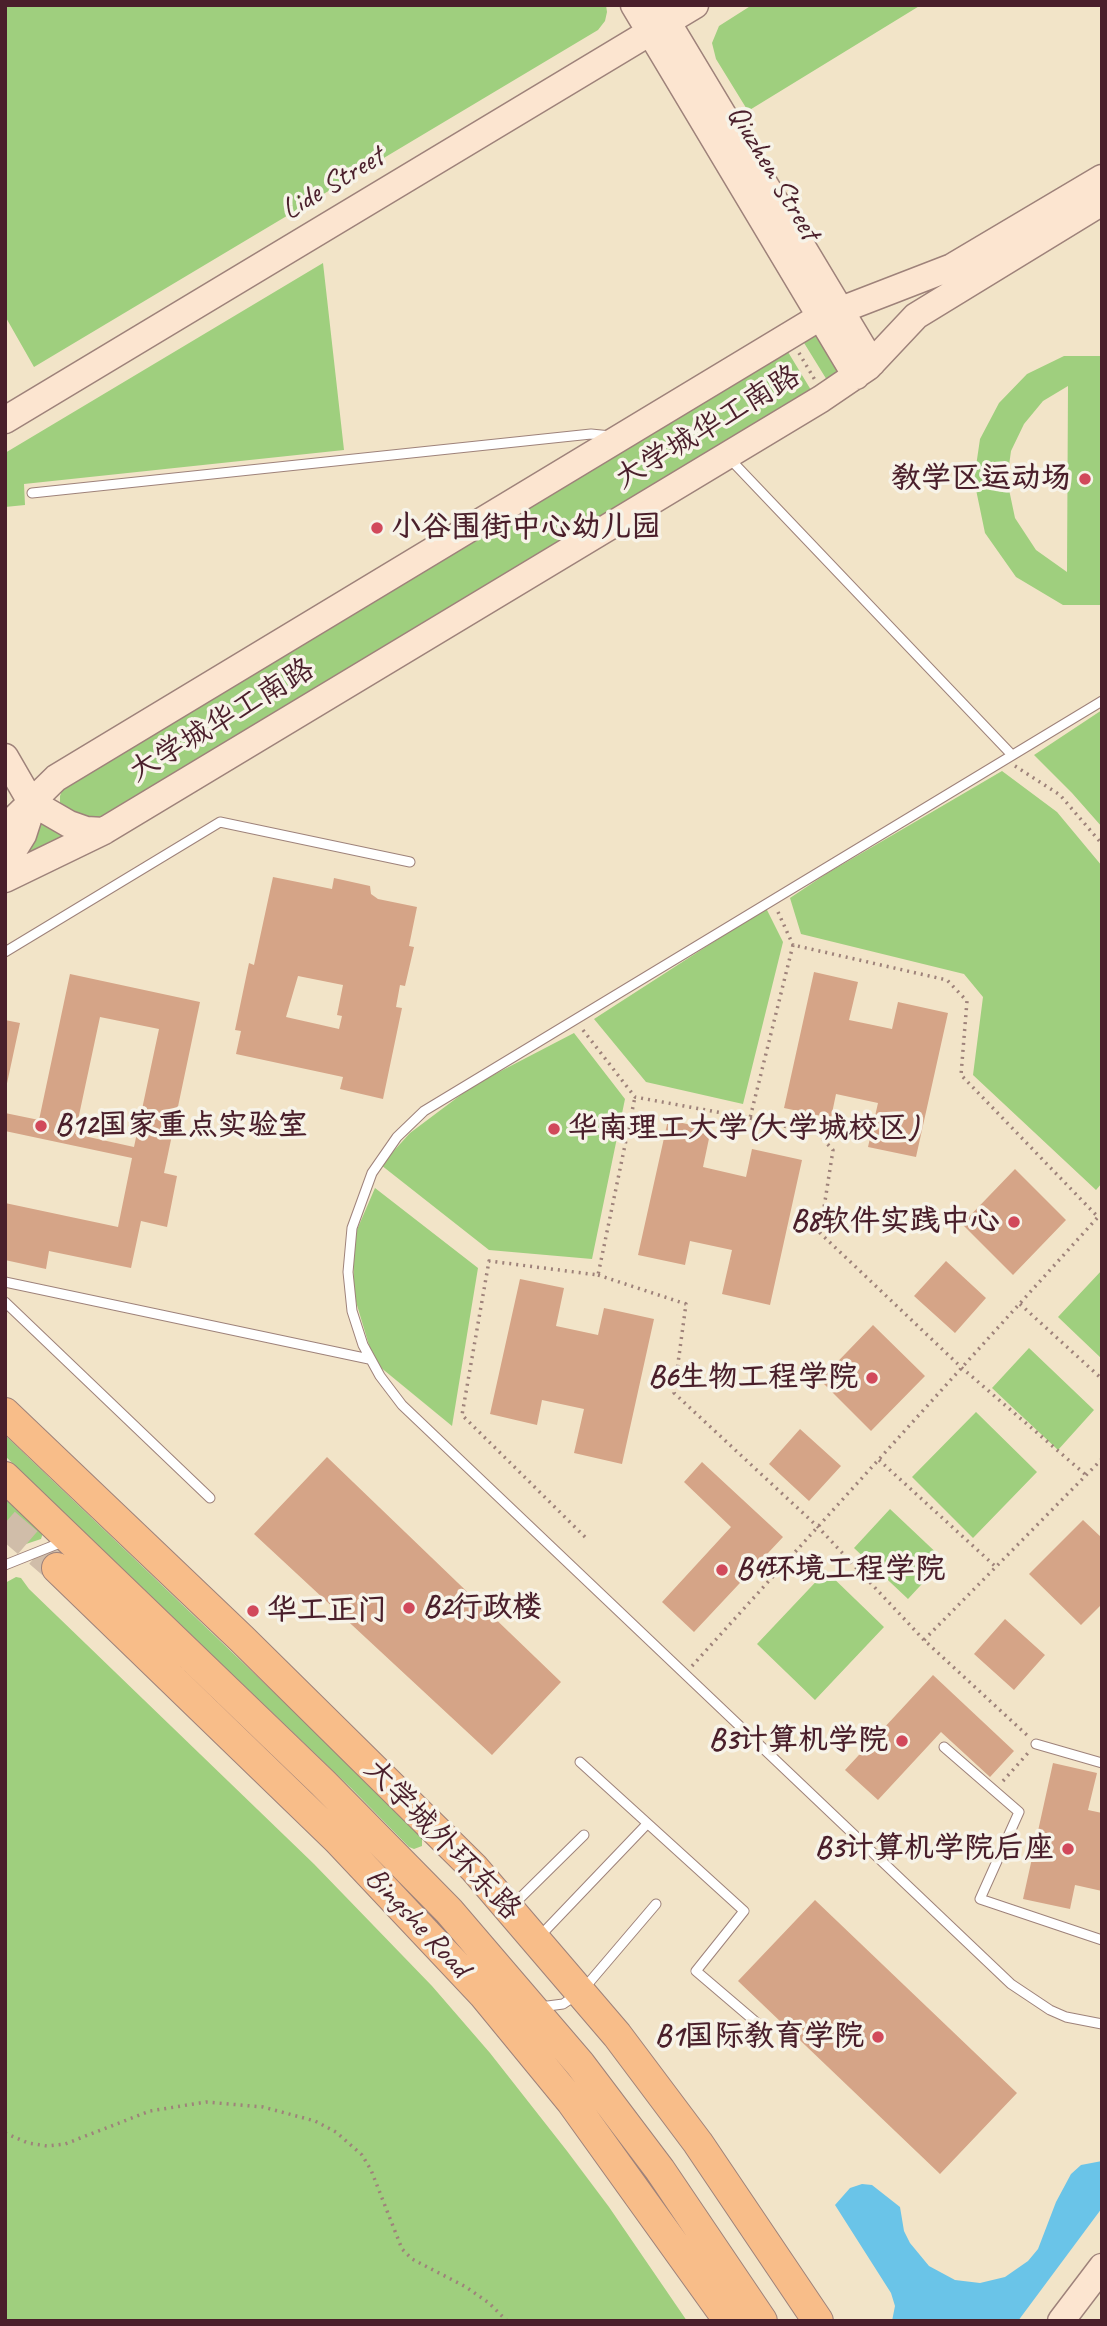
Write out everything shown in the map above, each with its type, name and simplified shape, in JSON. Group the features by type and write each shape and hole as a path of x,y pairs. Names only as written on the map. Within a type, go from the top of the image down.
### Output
{"main road":[{"name":"Qiuzhen Street","path":"634,5 658,20 864,369"},
{"name":"Lide Street","path":"5,421 658,20 695,5"},
{"name":"大学城华工南路","path":"5,828 56,778 618,439 831,314 953,267 1102,178"},
{"name":"大学城华工南路","path":"5,879 104,831 727,456 864,369 923,311 1102,202"},
{"path":"5,757 32,802 68,824 86,830 104,831"},
{"path":"5,858 15,848 25,830 32,802"},
{"name":"大学城外环东路","path":"5,1413 442,1835 509,1908 581,1992 671,2107 744,2208 818,2321"},
{"name":"大学城外环东路","path":"5,1477 410,1869 580,2064 698,2224 762,2321"},
{"name":"Bingshe Road","path":"57,1568 338,1840 484,1996 571,2101 729,2321"},
{"path":"410,1869 427,1860 442,1835"},
{"path":"634,2135 629,2121 632,2107 638,2101 659,2098 671,2107"},
{"path":"1061,2321 1102,2267"}],"lane":[{"path":"32,493 591,434 610,435 618,439"},
{"path":"727,456 1008,757"},
{"path":"1102,701 424,1111 384,1152 363,1192 349,1248 352,1311 369,1359 408,1411 1011,1984 1050,2010 1102,2024"},
{"path":"5,952 220,822 410,862"},
{"path":"5,1282 369,1359"},
{"path":"5,1302 210,1498"},
{"path":"5,1565 70,1539"},
{"path":"1036,1744 1102,1763"},
{"path":"944,1746 1019,1812 980,1899 1102,1940"},
{"path":"580,1762 744,1911 696,1971 764,2029"},
{"path":"537,1940 648,1824"},
{"path":"509,1908 584,1835"},
{"path":"531,2006 551,2007 564,2004 581,1992 656,1904"}],"path":[{"path":"798,352 816,381"},
{"path":"1008,757 1060,795 1102,844"},
{"path":"750,1118 793,945 773,901"},
{"path":"685,1674 962,1367 1100,1219 961,1075 967,1001 947,980 793,945"},
{"path":"577,1022 635,1097 750,1118 818,1134 833,1150 820,1233 962,1367 1086,1475"},
{"path":"598,1275 635,1097"},
{"path":"584,1537 462,1415 489,1261 598,1275 685,1304 674,1393 818,1527 924,1640 1036,1744 994,1790"},
{"path":"1020,1304 1102,1379"},
{"path":"924,1640 1102,1459"},
{"path":"879,1460 996,1567"},
{"path":"5,2133 28,2143 47,2146 65,2144 150,2111 206,2102 263,2107 315,2121 336,2132 362,2155 374,2177 402,2249 412,2259 466,2287 489,2303 507,2321"}],"green space":[{"path":"5,5 606,5 607,12 605,21 598,30 34,367 5,316"},
{"path":"752,5 921,5 748,111 716,59 712,43 719,26"},
{"path":"323,263 344,450 24,484 25,505 5,507 5,453"},
{"path":"818,336 839,372 830,385 801,338"},
{"path":"785,347 814,395 106,816 87,820 60,807 60,796 65,783"},
{"path":"1064,356 1102,356 1102,605 1063,605 1016,577 985,533 974,480 980,439 999,403 1027,374","holes":["1068,386 1067,572 1036,550 1015,518 1007,480 1011,451 1024,424 1043,401"]},
{"path":"1102,710 1102,827 1034,755"},
{"path":"1002,771 1057,812 1102,866 1102,1183 1096,1190 973,1075 983,997 964,974 801,934 790,898"},
{"path":"41,822 72,834 5,868"},
{"path":"766,908 783,942 743,1104 646,1082 594,1019"},
{"path":"574,1033 625,1099 592,1259 489,1250 381,1165 410,1133 474,1085"},
{"path":"375,1188 478,1268 452,1426 374,1362 354,1295 353,1239"},
{"path":"1102,1270 1102,1359 1058,1317"},
{"path":"1029,1348 1094,1410 1058,1450 992,1388"},
{"path":"976,1412 1037,1472 973,1538 912,1477"},
{"path":"5,1435 422,1836 422,1846 414,1849 409,1847 5,1456"},
{"path":"5,1496 43,1533 41,1539 20,1546 5,1529"},
{"path":"890,1509 944,1560 908,1599 854,1548"},
{"path":"826,1571 884,1627 815,1700 757,1644"},
{"path":"16,1577 21,1578 29,1589 314,1864 432,1986 490,2053 567,2151 687,2321 5,2321 5,1583"}],"water":[{"path":"1102,2161 1102,2208 1018,2321 892,2321 895,2306 891,2293 835,2205 850,2188 862,2184 872,2185 900,2207 904,2231 929,2266 955,2280 980,2283 1005,2277 1028,2261 1038,2249 1056,2202 1071,2174 1081,2165"}],"building":[{"path":"273,877 332,889 334,878 370,886 371,894 378,899 417,907 409,946 414,947 405,986 400,985 396,1007 402,1008 383,1099 340,1089 343,1077 236,1054 241,1031 235,1030 249,963 254,965","holes":["298,976 343,985 337,1015 342,1016 339,1029 286,1017"]},
{"path":"814,972 858,982 849,1020 892,1029 898,1002 948,1013 916,1157 868,1147 878,1103 836,1094 831,1118 784,1108"},
{"name":"B12国家重点实验室","path":"70,974 200,1002 164,1173 177,1176 167,1227 141,1221 131,1268 49,1251 46,1269 5,1260 5,1203 118,1227 132,1158 5,1131 5,1113 39,1120","holes":["100,1017 159,1029 134,1147 75,1134"]},
{"name":"B12国家重点实验室","path":"5,1020 20,1023 6,1088 5,1088"},
{"path":"668,1120 711,1129 703,1167 746,1177 752,1149 802,1160 770,1305 722,1294 732,1250 690,1241 685,1265 638,1255"},
{"name":"B8软件实践中心","path":"1015,1169 1066,1220 1013,1275 962,1224"},
{"path":"946,1261 986,1298 955,1333 914,1296"},
{"path":"520,1279 564,1288 556,1326 598,1335 604,1308 654,1319 622,1464 574,1453 584,1409 542,1400 537,1425 490,1414"},
{"name":"B6生物工程学院","path":"873,1325 925,1376 871,1431 820,1380"},
{"path":"800,1429 841,1466 809,1501 769,1464"},
{"name":"B2行政楼","path":"327,1457 561,1682 492,1755 254,1534"},
{"name":"B4环境工程学院","path":"702,1462 783,1537 694,1632 662,1602 731,1527 684,1482"},
{"path":"1083,1520 1102,1538 1102,1604 1081,1625 1029,1574"},
{"path":"1005,1619 1045,1655 1014,1690 974,1654"},
{"name":"B3计算机学院","path":"933,1675 1014,1751 990,1777 941,1732 878,1800 845,1770"},
{"name":"B3计算机学院后座","path":"1053,1763 1097,1773 1088,1810 1102,1813 1102,1891 1075,1885 1070,1909 1023,1899"},
{"name":"B1国际教育学院","path":"815,1900 1017,2093 940,2174 738,1981"}],"tunnel":[{"path":"5,1523 57,1568"}],"place":[{"name":"教学区运动场","path":"1085,479"},
{"name":"小谷围街中心幼儿园","path":"377,528"},
{"name":"B12国家重点实验室","path":"41,1126"},
{"name":"华南理工大学(大学城校区)","path":"554,1129"},
{"name":"B8软件实践中心","path":"1014,1222"},
{"name":"B6生物工程学院","path":"872,1378"},
{"name":"B4环境工程学院","path":"722,1570"},
{"name":"B2行政楼","path":"409,1608"},
{"name":"华工正门","path":"253,1611"},
{"name":"B3计算机学院","path":"902,1741"},
{"name":"B3计算机学院后座","path":"1068,1849"},
{"name":"B1国际教育学院","path":"878,2037"}]}
